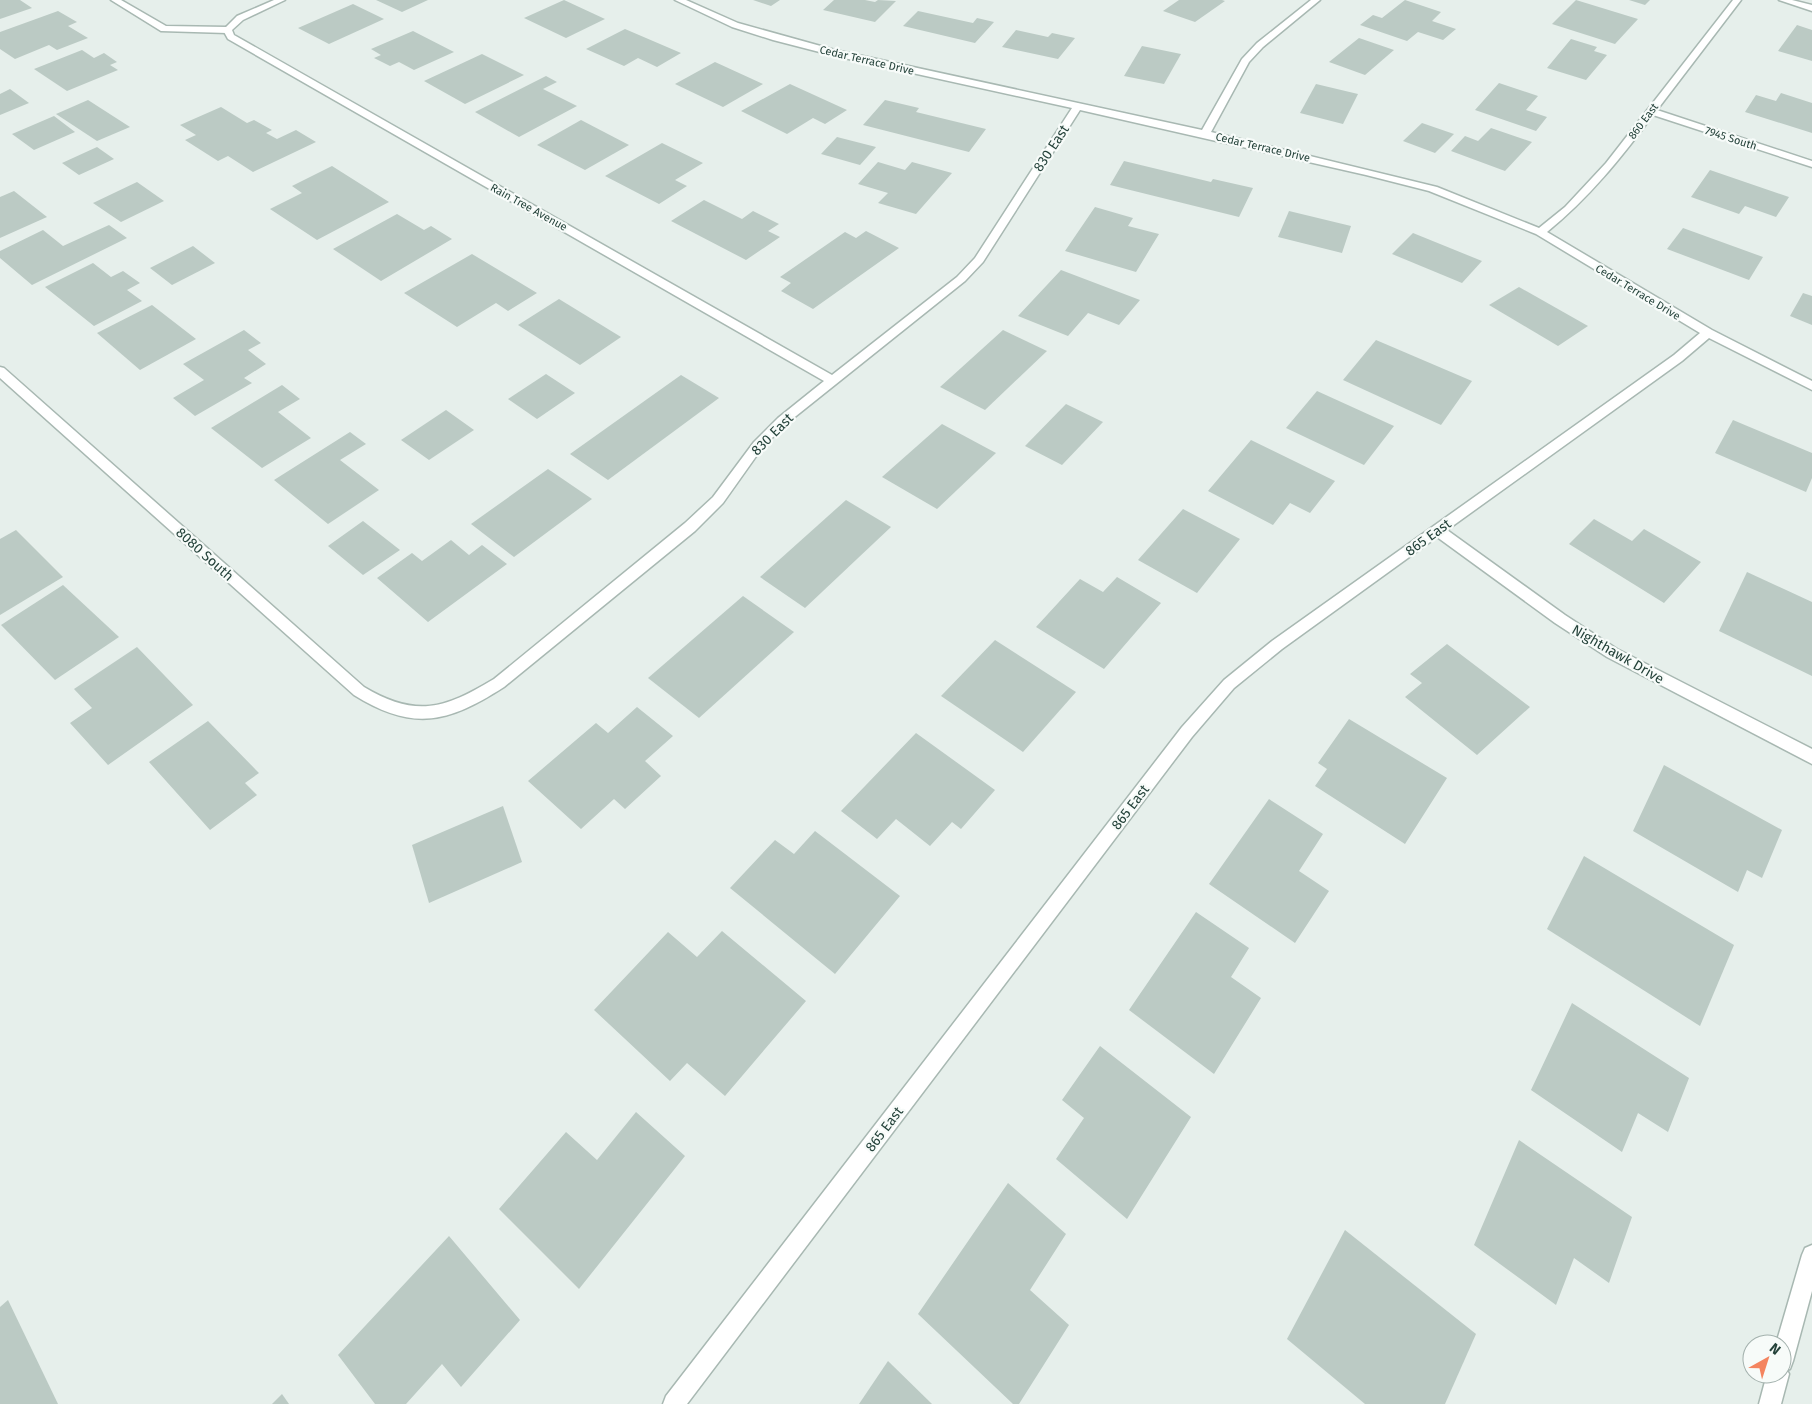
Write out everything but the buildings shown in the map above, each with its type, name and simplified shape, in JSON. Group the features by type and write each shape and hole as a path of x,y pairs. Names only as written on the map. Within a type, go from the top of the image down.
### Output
{"street":[{"path":"115,0 164,29 227,30 240,18 281,0"},
{"name":"Cedar Terrace Drive","path":"679,0 735,25 835,53 1205,134 1433,189 1540,232 1708,333 1812,386"},
{"path":"1205,134 1245,61 1260,45 1316,0"},
{"name":"860 East","path":"1540,232 1588,191 1737,0"},
{"path":"1783,0 1812,8"},
{"name":"Rain Tree Avenue","path":"227,30 230,37 246,47 833,381"},
{"name":"830 East","path":"423,714 450,710 477,698 514,671 690,527 718,500 758,445 782,422 961,279 978,260 1078,106"},
{"name":"7945 South","path":"1650,112 1812,164"},
{"name":"865 East","path":"674,1404 1199,718 1229,684 1277,645 1678,358 1708,333"},
{"name":"8080 South","path":"0,371 359,691 376,704 399,711 423,714"},
{"name":"Nighthawk Drive","path":"1437,530 1560,619 1612,653 1812,757"},
{"path":"1790,1334 1812,1254"},
{"path":"1770,1404 1775,1384"}]}
